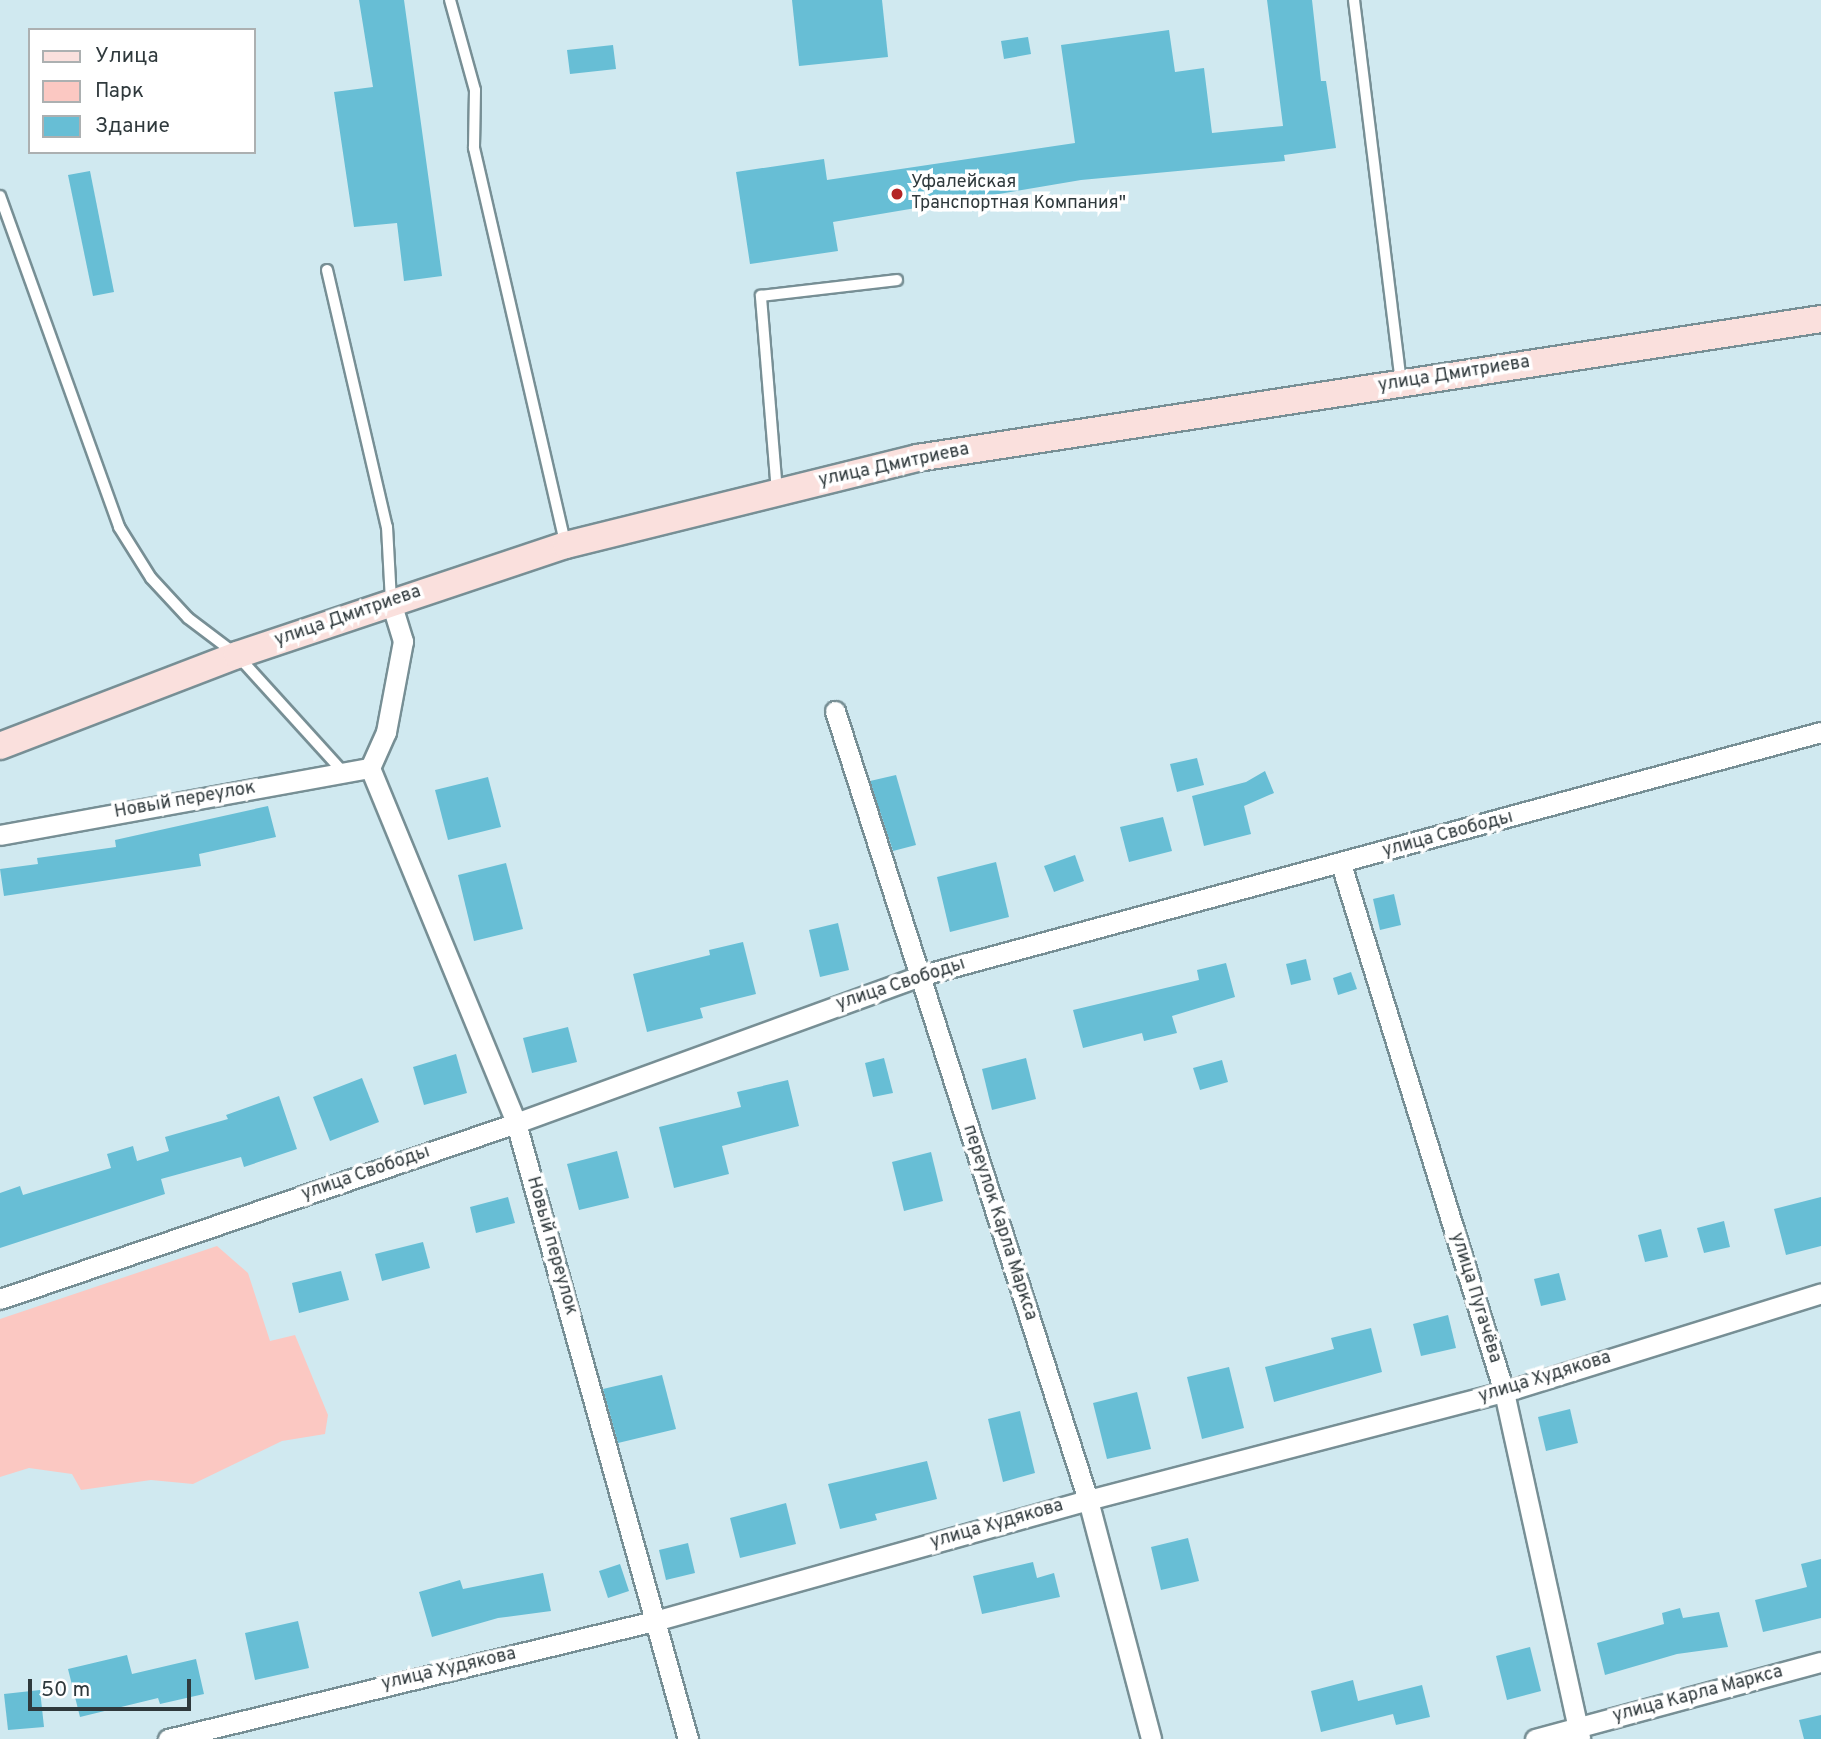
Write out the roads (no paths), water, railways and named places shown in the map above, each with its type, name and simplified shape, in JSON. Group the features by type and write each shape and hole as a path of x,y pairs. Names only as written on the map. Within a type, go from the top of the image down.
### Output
{"street":[{"name":"улица Дмитриева","path":"0,746 237,654 566,545 917,458 1821,319"},
{"path":"370,768 386,732 403,641 391,602"},
{"name":"переулок Карла Маркса","path":"835,711 1088,1500 1151,1739"},
{"name":"улица Свободы","path":"0,1299 516,1123 919,976 1821,732"},
{"name":"Новый переулок","path":"0,835 370,768 516,1123 658,1620 688,1739"},
{"name":"улица Пугачёва","path":"1341,864 1504,1392 1579,1733"},
{"name":"улица Худякова","path":"168,1739 658,1620 1088,1500 1504,1392 1821,1293"},
{"name":"улица Карла Маркса","path":"1535,1739 1579,1733 1821,1662"}],"lane":[{"path":"450,0 475,90 474,148 566,545"},
{"path":"1354,0 1401,383"},
{"path":"0,196 119,527 150,578 188,618 237,654 344,772"},
{"path":"327,270 387,527 391,602"},
{"path":"778,492 761,296 897,280"}],"place":[{"name":"Уфалейская Транспортная Компания\"","path":"897,194"}]}
